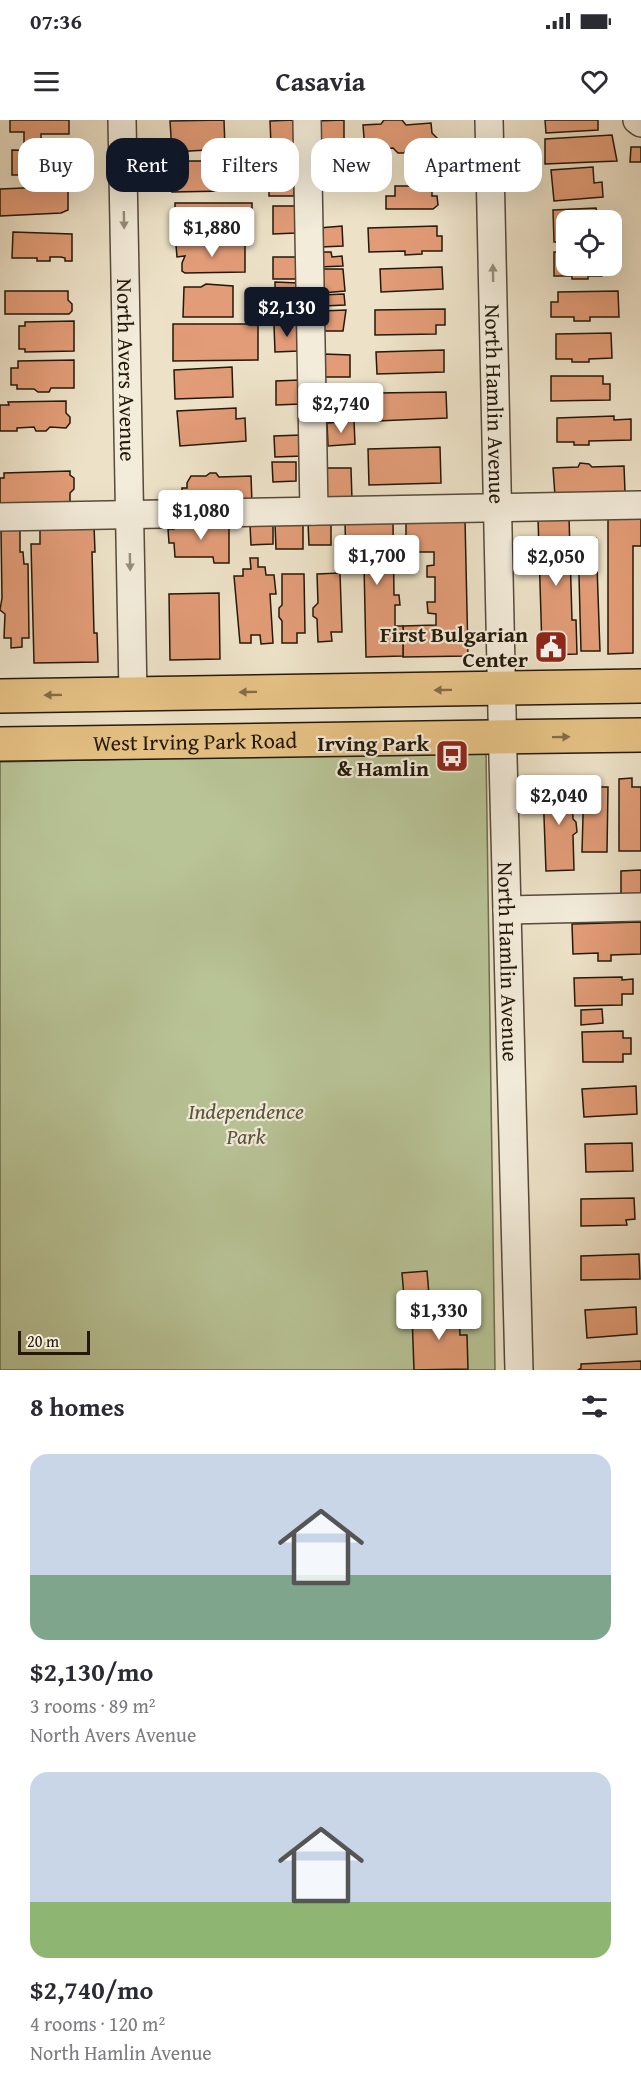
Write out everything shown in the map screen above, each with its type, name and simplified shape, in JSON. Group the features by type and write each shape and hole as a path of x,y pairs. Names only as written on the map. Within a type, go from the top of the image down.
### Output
{"main road":[{"path":"0,696 641,686"},
{"path":"133,694 134,742"},
{"name":"West Irving Park Road","path":"0,744 641,735"}],"street":[{"name":"North Avers Avenue","path":"122,120 133,694"},
{"path":"307,120 314,512"},
{"name":"North Hamlin Avenue","path":"489,120 519,1370"},
{"path":"637,120 641,123"},
{"path":"0,517 641,505"},
{"path":"507,910 641,908"}],"green space":[{"name":"Independence Park","path":"486,751 495,1370 0,1370 0,762"}],"building":[{"path":"10,120 69,120 69,134 41,134 41,138 24,138 24,132 10,132"},
{"path":"224,120 225,138 201,138 201,150 189,151 189,138 171,138 170,121"},
{"path":"294,120 294,138 271,138 270,121"},
{"path":"344,120 344,138 318,138 317,121"},
{"path":"384,120 402,120 406,125 431,123 432,133 437,138 404,138 404,153 398,153 392,148 392,138 364,138 363,125 381,124"},
{"path":"545,120 598,120 598,130 546,133"},
{"path":"612,135 617,161 545,164 545,139"},
{"path":"631,147 641,147 641,162 630,162"},
{"path":"12,150 18,150 18,175 12,175"},
{"path":"189,161 201,161 201,191 189,192"},
{"path":"593,167 594,183 602,182 603,197 554,201 551,170"},
{"path":"395,186 404,186 404,192 432,192 432,196 437,196 438,205 433,209 386,209 386,196 395,196"},
{"path":"18,188 18,192 68,192 68,210 61,213 0,216 0,189"},
{"path":"269,192 294,192 294,196 269,196"},
{"path":"175,203 252,203 252,234 175,234"},
{"path":"273,206 296,206 296,233 273,234"},
{"path":"596,208 596,210 556,210 556,242 554,242 553,210"},
{"path":"342,226 343,246 321,247 319,228"},
{"path":"437,226 437,236 442,236 442,251 422,251 422,254 405,255 405,251 369,252 368,228"},
{"path":"13,232 72,234 72,261 65,261 65,258 61,257 50,257 50,261 37,261 37,258 12,258"},
{"path":"245,244 245,272 185,273 182,271 182,263 185,256 177,257 176,245"},
{"path":"318,252 331,252 332,257 342,256 343,266 319,267"},
{"path":"554,252 556,252 556,276 554,276"},
{"path":"273,257 297,257 297,279 273,279"},
{"path":"442,267 443,289 381,292 380,269"},
{"path":"321,269 343,269 345,291 322,293"},
{"path":"572,276 588,276 588,279 572,279"},
{"path":"275,282 298,283 298,313 275,312"},
{"path":"206,284 233,286 233,317 183,317 184,287 201,287"},
{"path":"5,291 68,291 72,311 69,314 5,314"},
{"path":"618,291 619,317 590,317 590,321 574,321 574,317 551,317 551,302 558,302 558,292"},
{"path":"344,294 345,305 323,306 322,295"},
{"path":"445,309 445,325 436,325 436,334 375,335 375,310"},
{"path":"346,310 343,331 322,331 322,311"},
{"path":"74,321 74,351 25,352 25,349 19,349 19,326 25,326 25,322"},
{"path":"173,324 258,324 258,360 173,361"},
{"path":"299,324 299,351 275,352 274,325"},
{"path":"611,333 612,358 589,359 589,362 556,359 556,334"},
{"path":"444,350 444,372 377,374 376,352"},
{"path":"324,354 350,355 350,377 324,377"},
{"path":"74,360 74,388 51,388 49,392 38,392 34,389 17,389 17,385 11,385 11,368 18,368 18,361"},
{"path":"232,367 233,397 175,399 174,370"},
{"path":"551,376 603,376 603,384 610,384 610,400 551,401"},
{"path":"299,380 300,404 276,405 276,381"},
{"path":"446,392 447,418 377,421 377,393"},
{"path":"66,401 66,413 70,417 70,423 66,428 50,427 46,431 36,431 34,427 17,428 17,431 0,431 0,405 9,405 8,402"},
{"path":"236,408 236,419 245,418 246,441 180,446 177,411"},
{"path":"614,416 614,420 631,419 631,440 589,441 589,445 557,442 557,418"},
{"path":"354,421 355,444 328,446 327,423"},
{"path":"301,435 302,456 275,457 274,436"},
{"path":"440,447 441,483 369,485 368,449"},
{"path":"272,462 296,462 296,481 273,482"},
{"path":"580,463 589,464 592,467 624,466 625,492 555,496 553,468 578,467"},
{"path":"325,468 351,468 352,500 326,501"},
{"path":"70,471 70,475 74,478 74,489 70,493 70,503 0,505 0,478 4,478 4,473"},
{"path":"216,473 219,477 251,476 252,503 182,504 182,488 187,488 191,476 206,476"},
{"path":"608,516 641,516 641,546 633,546 633,653 608,654"},
{"path":"569,517 572,620 576,620 577,654 548,655 542,649 538,518"},
{"path":"465,519 468,656 403,657 403,626 436,625 436,614 428,613 427,602 435,602 435,577 427,577 427,566 434,565 434,552 406,552 406,520"},
{"path":"308,523 331,523 331,545 309,545"},
{"path":"393,523 394,595 399,595 400,605 395,605 395,626 403,626 403,656 366,657 364,565 358,558 346,558 345,524"},
{"path":"229,524 229,563 214,563 213,557 175,557 174,543 169,543 168,529 174,529 174,525"},
{"path":"273,524 273,544 251,545 250,525"},
{"path":"275,524 303,524 303,549 276,549"},
{"path":"94,526 95,552 92,552 94,633 97,633 98,662 34,663 31,544 40,544 40,527"},
{"path":"1,530 20,530 20,552 23,552 24,564 28,564 29,638 22,638 22,647 11,648 11,638 4,638 5,614 0,610 2,598"},
{"path":"596,538 600,651 581,651 578,539"},
{"path":"250,558 258,558 258,567 265,567 266,575 274,575 276,594 270,594 273,643 261,644 260,635 251,635 251,643 240,643 234,576 243,576 243,569 251,569"},
{"path":"340,573 342,632 331,632 332,641 318,642 317,619 313,616 313,608 318,603 317,574"},
{"path":"282,574 304,574 305,633 297,633 297,643 282,643 282,621 279,617 279,608 282,605"},
{"path":"219,593 220,659 170,660 169,594"},
{"path":"632,778 632,787 641,787 641,851 619,851 619,779"},
{"path":"551,779 563,779 566,790 572,789 573,819 576,822 577,832 573,835 574,870 546,871 543,790 547,790 546,782"},
{"path":"584,781 595,781 595,787 608,787 607,852 582,852"},
{"path":"641,870 641,894 621,894 621,871"},
{"path":"641,922 641,954 611,955 611,961 598,961 598,953 573,954 572,924"},
{"path":"622,977 622,980 633,979 633,994 622,994 622,1005 575,1006 574,978"},
{"path":"602,1009 603,1023 581,1025 581,1010"},
{"path":"623,1031 623,1038 631,1038 631,1054 623,1054 623,1062 583,1062 582,1032"},
{"path":"636,1086 637,1114 584,1117 582,1089"},
{"path":"632,1143 633,1171 586,1172 585,1144"},
{"path":"634,1198 635,1219 626,1220 627,1225 581,1226 581,1199"},
{"path":"639,1254 640,1279 581,1280 581,1256"},
{"path":"427,1271 429,1295 404,1297 402,1273"},
{"path":"636,1307 637,1334 587,1338 585,1310"},
{"path":"436,1308 459,1308 460,1335 467,1335 468,1369 414,1370 412,1314 436,1314"},
{"path":"641,1361 641,1370 578,1370 581,1364"}],"place":[{"name":"First Bulgarian Center","path":"551,647"},
{"name":"Irving Park & Hamlin","path":"452,756"}]}
